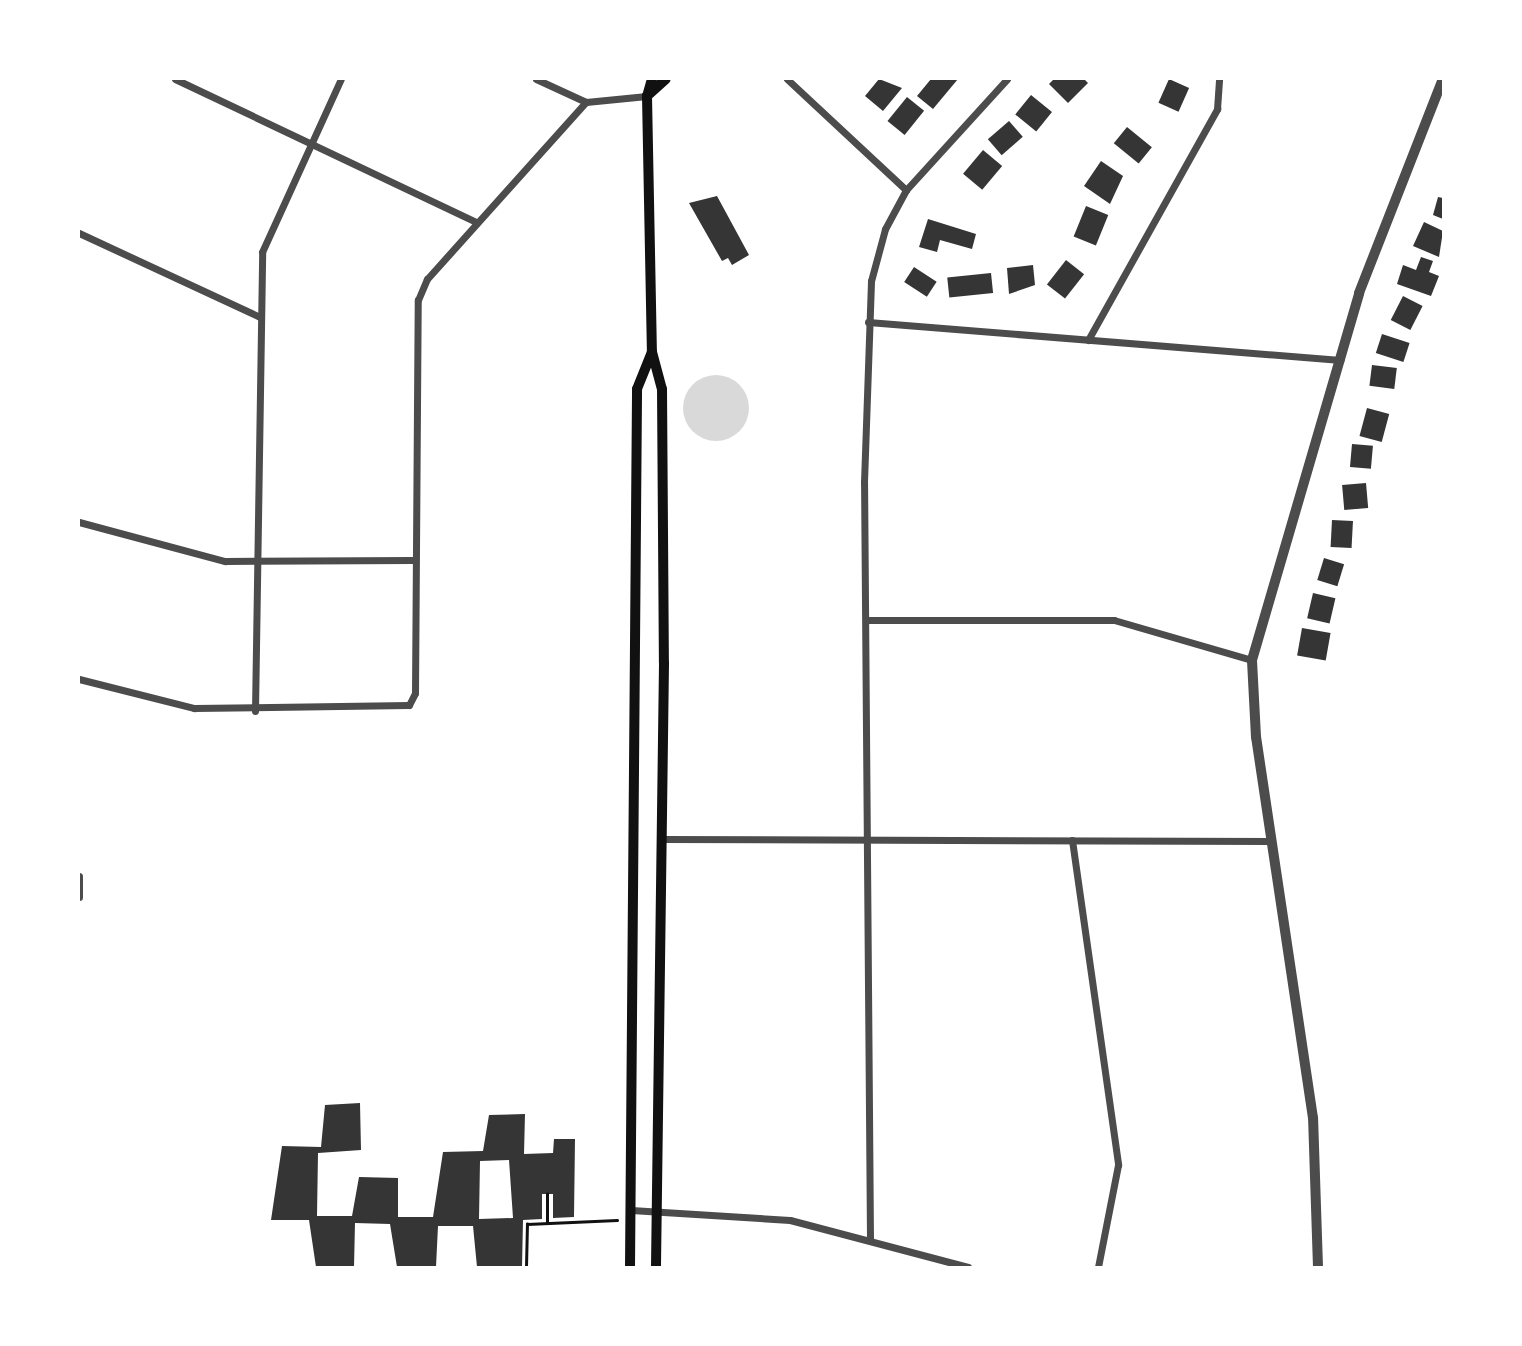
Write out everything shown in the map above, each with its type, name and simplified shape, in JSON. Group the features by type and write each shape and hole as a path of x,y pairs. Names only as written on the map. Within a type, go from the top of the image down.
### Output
{"main road":[{"path":"652,79 647,96 652,352 662,389 662,839 656,1267"},
{"path":"647,96 666,79"},
{"path":"630,1267 638,389 652,352"}],"street":[{"path":"175,79 476,222"},
{"path":"255,711 262,252 341,79"},
{"path":"536,79 586,102 647,96"},
{"path":"787,79 906,190"},
{"path":"870,1239 868,322 886,229 906,190 1007,79"},
{"path":"1088,340 1217,109 1219,79"},
{"path":"1318,1267 1313,1118 1272,841 1252,660 1359,293 1443,79"},
{"path":"79,679 194,708 255,711 409,705 415,693 413,560 418,300 427,279 586,102"},
{"path":"79,233 260,317"},
{"path":"868,322 1340,360"},
{"path":"79,522 225,561 413,560"},
{"path":"867,620 1114,620 1252,660"},
{"path":"662,839 1272,841"},
{"path":"1072,840 1118,1165 1098,1267"},
{"path":"79,876 79,897"},
{"path":"631,1210 749,1213 870,1239 968,1267"}],"path":[{"path":"547,1194 547,1223"},
{"path":"526,1267 527,1224 617,1220"}],"shaded area":[{"path":"716,375 729,378 739,385 746,395 749,408 746,421 739,431 729,438 716,441 703,438 693,431 686,421 683,408 686,395 693,385 703,378"}],"building":[{"path":"879,79 902,88 883,111 865,96"},
{"path":"931,79 958,79 933,109 917,96"},
{"path":"1054,79 1084,79 1088,83 1068,103 1049,84"},
{"path":"1169,79 1189,88 1179,112 1158,103"},
{"path":"1031,95 1052,112 1036,131 1015,114"},
{"path":"907,97 924,111 905,135 887,121"},
{"path":"1009,121 1023,137 1002,155 988,139"},
{"path":"1127,127 1152,147 1139,163 1114,143"},
{"path":"983,150 1002,166 982,190 963,174"},
{"path":"1101,161 1123,176 1110,204 1084,186"},
{"path":"717,196 749,255 732,265 728,258 722,261 689,203"},
{"path":"1438,197 1443,198 1443,219 1433,215"},
{"path":"1086,206 1108,215 1096,246 1074,237"},
{"path":"928,219 976,234 972,249 940,240 937,252 919,247"},
{"path":"1424,222 1443,231 1439,257 1413,246"},
{"path":"1421,257 1433,261 1429,272 1439,276 1431,296 1397,284 1403,265 1416,270"},
{"path":"1066,260 1084,274 1065,299 1047,284"},
{"path":"1033,265 1035,285 1009,294 1007,268"},
{"path":"914,267 937,282 927,297 904,282"},
{"path":"991,273 993,293 949,297 947,278"},
{"path":"1403,296 1423,306 1410,330 1391,320"},
{"path":"1382,334 1410,343 1403,362 1376,353"},
{"path":"1372,365 1397,368 1394,389 1369,386"},
{"path":"1367,408 1389,414 1382,442 1359,436"},
{"path":"1352,444 1373,446 1371,469 1350,467"},
{"path":"1366,483 1368,508 1344,510 1342,485"},
{"path":"1332,520 1353,521 1352,548 1331,547"},
{"path":"1324,558 1344,564 1337,586 1317,580"},
{"path":"1313,593 1335,598 1330,624 1307,618"},
{"path":"1302,628 1331,633 1326,661 1297,656"},
{"path":"360,1103 361,1150 318,1153 317,1216 352,1216 359,1177 398,1178 398,1217 433,1217 443,1152 483,1151 489,1115 525,1114 524,1154 553,1153 554,1139 575,1139 574,1217 553,1218 553,1194 542,1194 542,1219 523,1220 522,1267 477,1267 473,1226 438,1226 436,1267 397,1267 390,1224 355,1223 354,1267 316,1267 309,1220 271,1220 282,1146 321,1147 325,1105","holes":["509,1160 513,1218 479,1219 480,1161"]}]}
